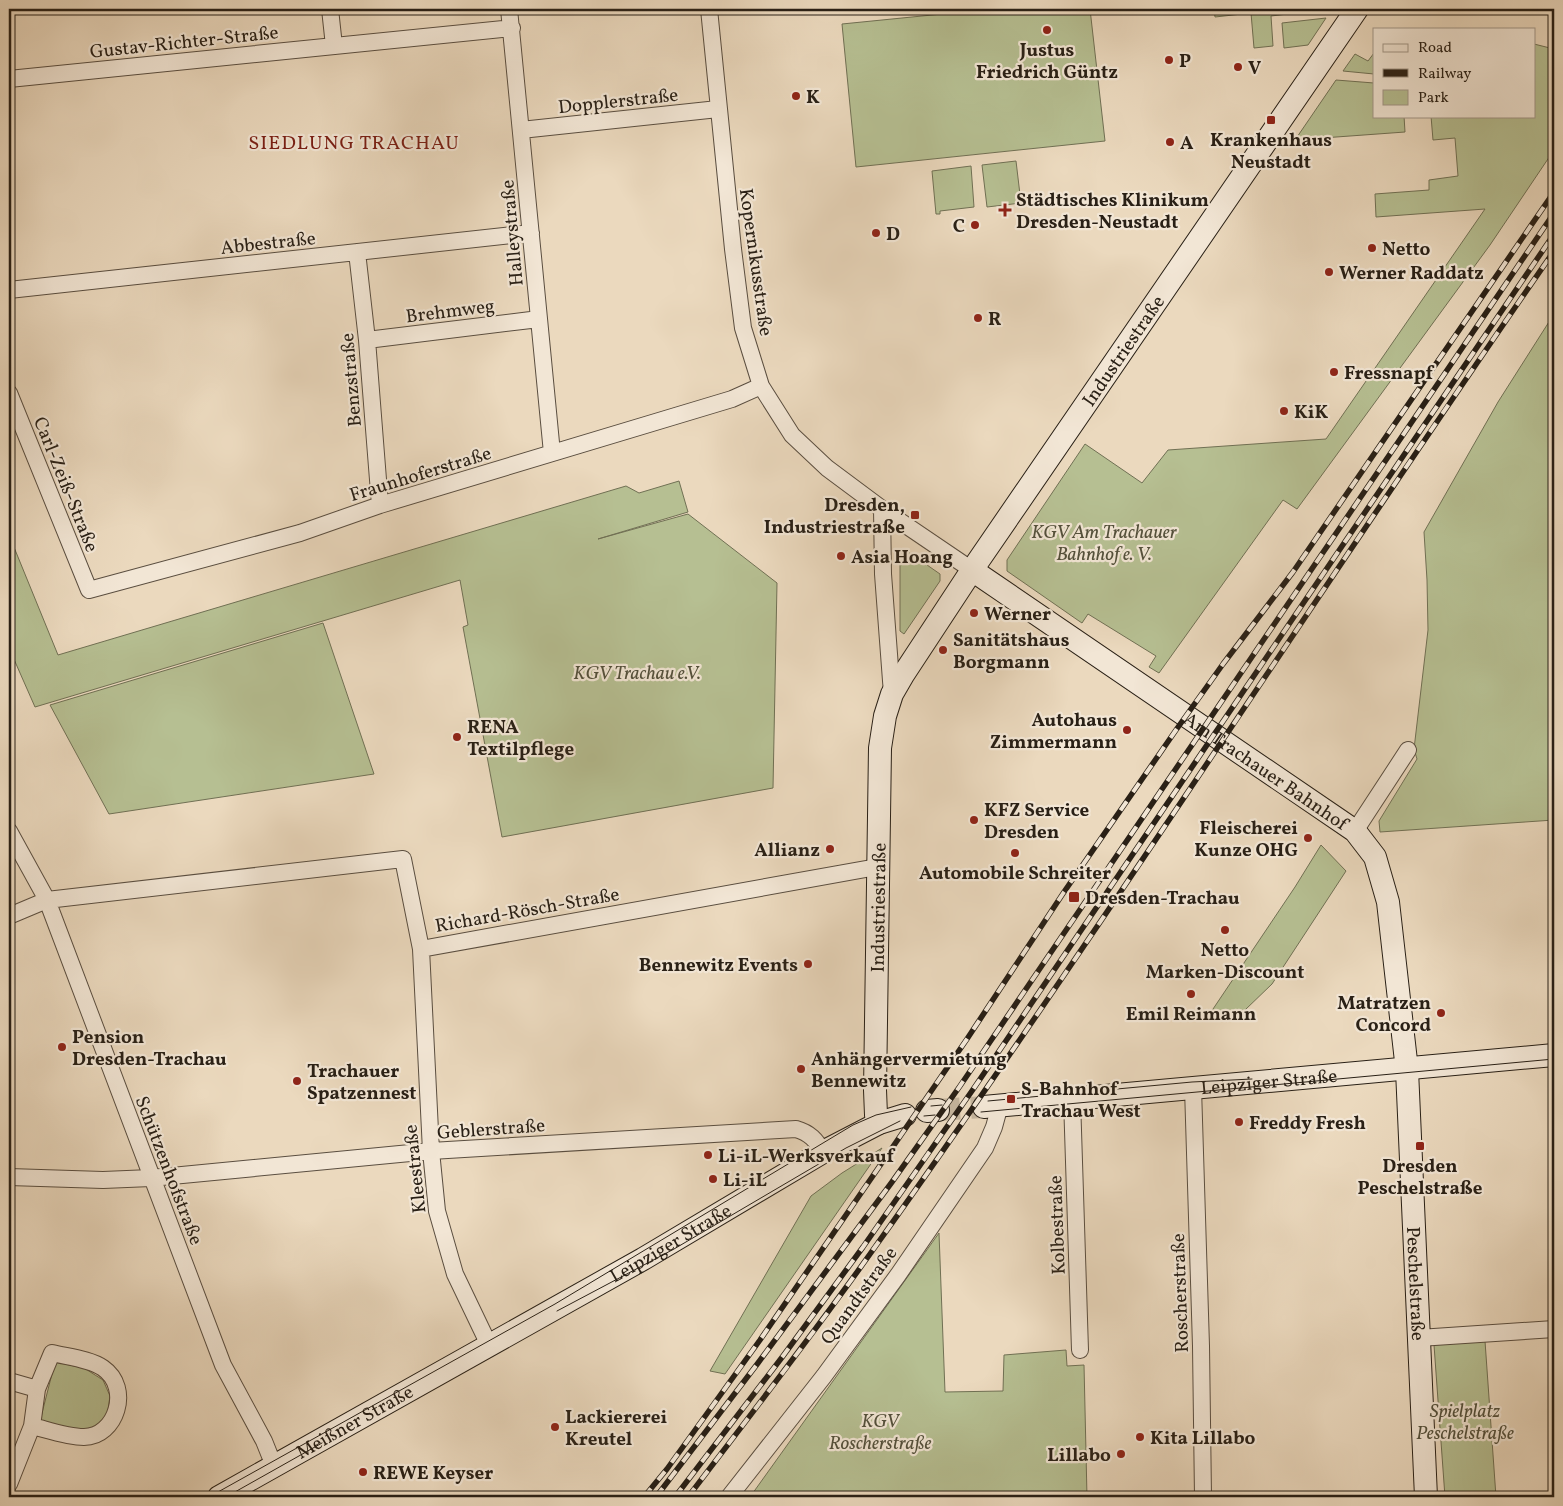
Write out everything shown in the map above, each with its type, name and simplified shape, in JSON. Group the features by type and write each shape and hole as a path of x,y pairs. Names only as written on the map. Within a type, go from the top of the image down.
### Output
{"street":[{"path":"330,9 334,46"},
{"name":"Halleystraße","path":"509,9 552,453"},
{"name":"Kopernikusstraße","path":"709,9 718,109 743,328 761,386 792,435 827,468 882,510 972,570"},
{"name":"Industriestraße","path":"879,1123 876,1115 875,1090 880,748 885,716 892,694 972,570 1357,9"},
{"name":"Gustav-Richter-Straße","path":"9,80 512,28"},
{"name":"Dopplerstraße","path":"521,130 718,109"},
{"name":"Abbestraße","path":"9,290 532,233"},
{"name":"Benzstraße","path":"357,252 367,340 380,505"},
{"name":"Brehmweg","path":"367,340 538,319"},
{"name":"Fraunhoferstraße","path":"89,590 300,533 380,505 732,399 761,386"},
{"name":"Carl-Zeiß-Straße","path":"9,393 89,590"},
{"name":"Industriestraße","path":"882,510 892,694"},
{"name":"Am Trachauer Bahnhof","path":"972,570 1355,831 1375,857 1388,902 1407,1070"},
{"path":"1355,831 1408,750"},
{"name":"Schützenhofstraße","path":"9,831 47,900 223,1365 264,1441 274,1466"},
{"name":"Richard-Rösch-Straße","path":"47,900 403,859 421,949 877,867"},
{"path":"9,916 47,900"},
{"name":"Kleestraße","path":"421,949 431,1151 437,1211 455,1274 489,1345"},
{"name":"Leipziger Straße","path":"992,1106 1407,1070 1554,1055"},
{"name":"Peschelstraße","path":"1407,1070 1426,1497"},
{"name":"Roscherstraße","path":"1193,1088 1201,1346 1203,1497"},
{"name":"Kolbestraße","path":"1072,1099 1080,1350"},
{"name":"Quandtstraße","path":"729,1497 824,1376 920,1244 986,1148 994,1127 992,1106"},
{"name":"Leipziger Straße","path":"489,1345 643,1259 822,1152 879,1123 905,1115"},
{"name":"Geblerstraße","path":"9,1177 102,1180 151,1178 431,1151 796,1129 806,1132 816,1140 822,1152"},
{"path":"1419,1338 1554,1329"},
{"name":"Meißner Straße","path":"219,1497 489,1345"},
{"path":"9,1484 32,1426 37,1389 52,1353 91,1363 103,1368 112,1376 118,1388 119,1400 112,1419 106,1427 96,1434 85,1437 32,1426"},
{"path":"9,1381 37,1389"}],"green space":[{"path":"992,9 1090,9 1105,141 856,167 842,24"},
{"path":"1214,9 1313,9 1313,11 1271,16 1273,46 1254,48 1251,13 1215,17"},
{"path":"1326,18 1308,45 1284,48 1282,23"},
{"name":"KGV Am Trachauer Bahnhof e. V.","path":"1536,44 1554,49 1554,150 1490,245 1297,509 1283,500 1159,673 1149,667 1156,656 1088,614 1082,623 1007,571 1007,560 1085,444 1142,483 1168,450 1326,439 1485,209 1376,217 1375,194 1429,190 1429,180 1458,176 1455,138 1433,140 1431,118 1536,118"},
{"path":"1355,54 1368,61 1373,54 1373,74 1343,71"},
{"path":"1336,80 1373,83 1373,118 1404,118 1405,132 1295,140"},
{"path":"1016,161 1021,203 987,207 982,165"},
{"path":"971,166 974,207 940,211 940,214 936,214 932,171"},
{"path":"1554,314 1554,820 1380,832 1379,821 1417,759 1414,749 1428,630 1424,532 1498,402"},
{"name":"KGV Trachau e.V.","path":"679,481 688,512 598,539 688,514 777,583 773,788 502,837 463,627 468,625 460,580 35,707 9,648 9,535 58,655 626,486 639,493"},
{"path":"904,549 940,574 940,581 904,634 900,631 900,556"},
{"path":"323,623 374,774 109,814 50,705"},
{"path":"1321,845 1346,871 1272,984 1245,1010 1223,1021 1211,1012"},
{"path":"882,1148 725,1374 710,1371 811,1196 842,1173"},
{"name":"KGV Roscherstraße","path":"939,1233 945,1392 1003,1391 1004,1355 1066,1350 1067,1366 1084,1365 1087,1497 750,1497"},
{"name":"Spielplatz Peschelstraße","path":"1485,1341 1496,1497 1445,1497 1434,1345"},
{"path":"55,1362 84,1368 103,1380 110,1396 107,1416 97,1428 74,1430 40,1421"}],"tunnel":[{"path":"938,1110 984,1107"}],"tram line":[{"path":"981,1112 1554,1059"},
{"path":"988,1101 1192,1082 1252,1079"},
{"path":"931,1106 942,1105"},
{"path":"209,1497 555,1304 853,1125 876,1115 911,1107"},
{"path":"924,1116 935,1115"},
{"path":"557,1311 674,1249 846,1148 900,1121"},
{"path":"226,1497 322,1443"}],"railway":[{"path":"644,1497 667,1469 760,1340 1176,730 1223,664 1293,572 1554,192"},
{"path":"656,1497 892,1182 960,1086 1554,213"},
{"path":"675,1497 783,1356 863,1247 974,1088 1554,234"},
{"path":"688,1497 783,1373 962,1124 1554,251"}],"place":[{"name":"Justus Friedrich Güntz","path":"1047,30"},
{"name":"P","path":"1169,60"},
{"name":"V","path":"1238,67"},
{"name":"K","path":"796,96"},
{"name":"Krankenhaus Neustadt","path":"1271,120"},
{"name":"A","path":"1170,142"},
{"name":"Städtisches Klinikum Dresden-Neustadt","path":"1005,210"},
{"name":"C","path":"975,225"},
{"name":"D","path":"876,233"},
{"name":"Netto","path":"1372,248"},
{"name":"Werner Raddatz","path":"1329,272"},
{"name":"R","path":"978,318"},
{"name":"Fressnapf","path":"1334,372"},
{"name":"KiK","path":"1284,411"},
{"name":"Dresden, Industriestraße","path":"915,515"},
{"name":"Asia Hoang","path":"841,556"},
{"name":"Werner","path":"974,613"},
{"name":"Sanitätshaus Borgmann","path":"943,650"},
{"name":"Autohaus Zimmermann","path":"1127,730"},
{"name":"RENA Textilpflege","path":"457,737"},
{"name":"KFZ Service Dresden","path":"974,820"},
{"name":"Fleischerei Kunze OHG","path":"1308,838"},
{"name":"Allianz","path":"830,849"},
{"name":"Automobile Schreiter","path":"1015,853"},
{"name":"Dresden-Trachau","path":"1074,897"},
{"name":"Netto Marken-Discount","path":"1225,930"},
{"name":"Bennewitz Events","path":"808,964"},
{"name":"Emil Reimann","path":"1191,994"},
{"name":"Matratzen Concord","path":"1441,1013"},
{"name":"Pension Dresden-Trachau","path":"62,1047"},
{"name":"Anhängervermietung Bennewitz","path":"801,1069"},
{"name":"Trachauer Spatzennest","path":"297,1081"},
{"name":"S-Bahnhof Trachau West","path":"1011,1099"},
{"name":"Freddy Fresh","path":"1239,1122"},
{"name":"Dresden Peschelstraße","path":"1420,1146"},
{"name":"Li-iL-Werksverkauf","path":"708,1155"},
{"name":"Li-iL","path":"713,1179"},
{"name":"Lackiererei Kreutel","path":"555,1427"},
{"name":"Kita Lillabo","path":"1140,1437"},
{"name":"Lillabo","path":"1121,1454"},
{"name":"REWE Keyser","path":"363,1472"}],"district":[{"name":"SIEDLUNG TRACHAU","path":"354,142"}]}
